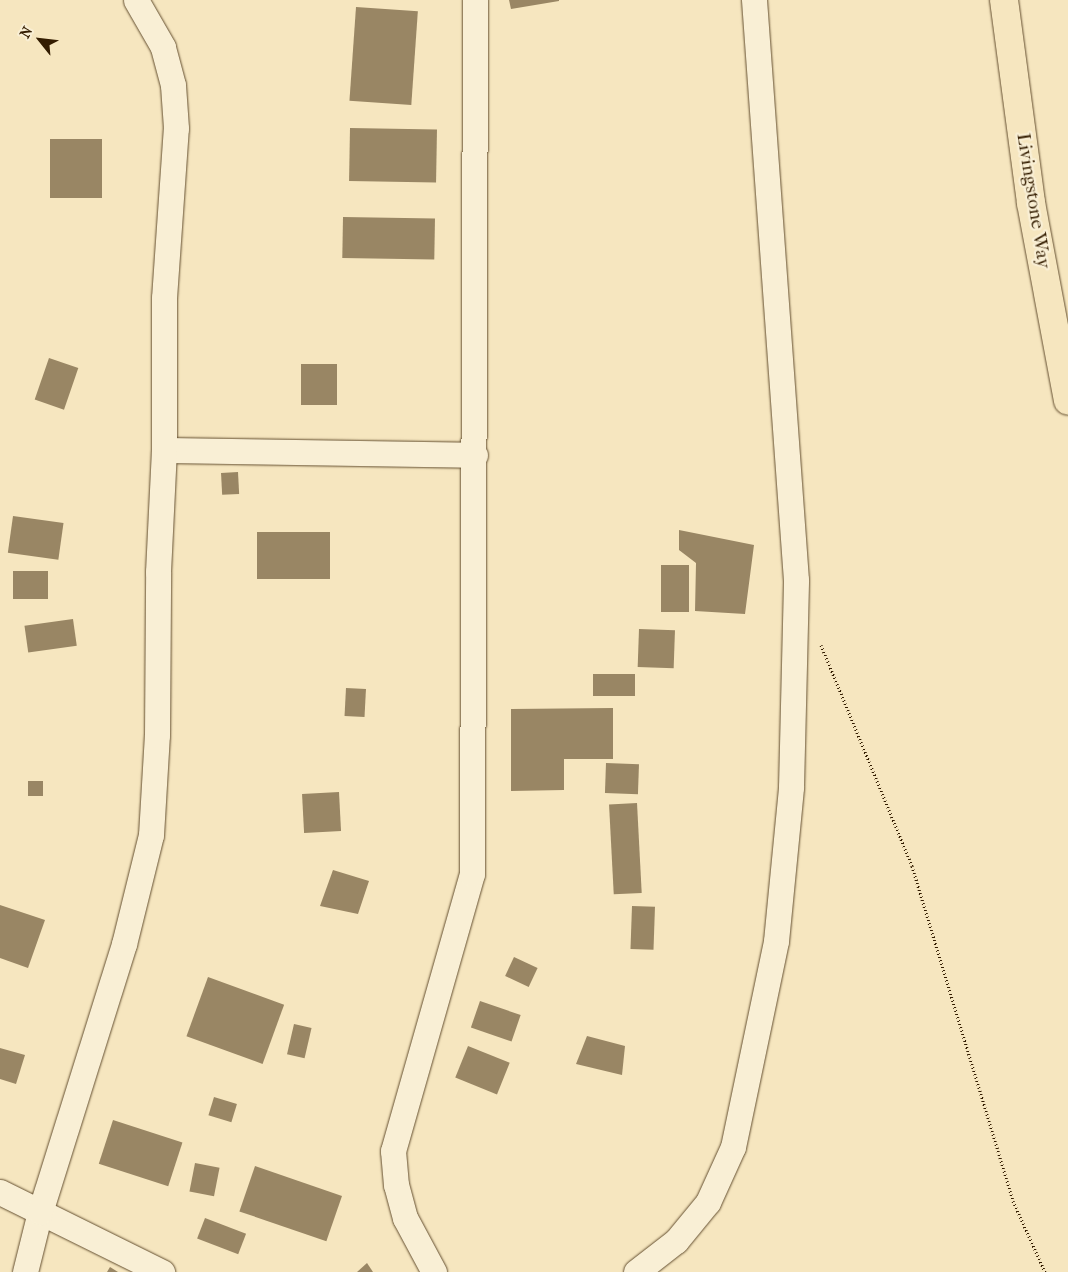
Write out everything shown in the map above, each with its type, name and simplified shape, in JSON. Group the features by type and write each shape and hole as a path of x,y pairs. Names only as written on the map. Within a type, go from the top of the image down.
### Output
{"highway":[{"name":"Livingstone Way","path":"1004,0 1031,203 1068,401"}],"street":[{"path":"25,1272 40,1212 124,944 151,835 157,735 158,572 164,450 164,298 176,128 173,85 162,47 136,0"},
{"path":"434,1272 406,1218 396,1185 393,1151 472,874 475,455 475,0"},
{"path":"636,1272 676,1241 708,1202 733,1147 776,941 790,796 796,580 754,0"},
{"path":"164,450 475,455"},
{"path":"0,1192 162,1272"}],"path":[{"path":"820,642 912,866 1013,1201 1045,1272"}],"building":[{"path":"509,0 559,0 559,1 511,9"},
{"path":"356,7 418,11 411,105 349,101"},
{"path":"350,128 437,130 436,183 349,181"},
{"path":"50,139 102,139 102,198 50,198"},
{"path":"343,217 435,219 434,260 342,258"},
{"path":"49,358 78,368 64,410 35,400"},
{"path":"301,364 337,364 337,405 301,405"},
{"path":"238,472 239,494 222,495 221,473"},
{"path":"13,516 64,523 58,560 8,553"},
{"path":"679,530 754,545 745,614 695,611 696,563 679,550"},
{"path":"257,532 330,532 330,579 257,579"},
{"path":"661,565 689,565 689,612 661,612"},
{"path":"13,571 48,571 48,599 13,599"},
{"path":"73,619 77,646 28,653 24,626"},
{"path":"639,629 675,630 674,668 638,667"},
{"path":"593,674 635,674 635,696 593,696"},
{"path":"346,688 366,689 365,717 345,716"},
{"path":"613,708 613,759 564,759 564,790 511,791 511,709"},
{"path":"606,763 639,764 638,794 605,793"},
{"path":"28,781 43,781 43,796 28,796"},
{"path":"339,792 341,831 304,833 302,794"},
{"path":"637,803 642,893 614,894 609,804"},
{"path":"333,870 369,881 358,914 320,906"},
{"path":"0,905 45,920 28,968 0,958"},
{"path":"632,906 655,907 653,950 630,949"},
{"path":"514,957 538,968 529,987 505,976"},
{"path":"208,977 284,1005 263,1064 186,1036"},
{"path":"480,1001 521,1015 512,1041 471,1027"},
{"path":"294,1024 312,1028 305,1058 287,1054"},
{"path":"587,1036 625,1046 622,1075 576,1064"},
{"path":"468,1046 510,1063 497,1094 455,1078"},
{"path":"0,1048 25,1055 16,1084 0,1079"},
{"path":"214,1097 237,1104 231,1122 208,1115"},
{"path":"113,1120 182,1143 168,1186 99,1164"},
{"path":"195,1163 220,1168 214,1196 189,1191"},
{"path":"255,1166 342,1196 326,1241 239,1211"},
{"path":"205,1218 246,1234 238,1254 197,1239"},
{"path":"367,1263 373,1272 357,1272"},
{"path":"110,1267 118,1272 107,1272"}]}
